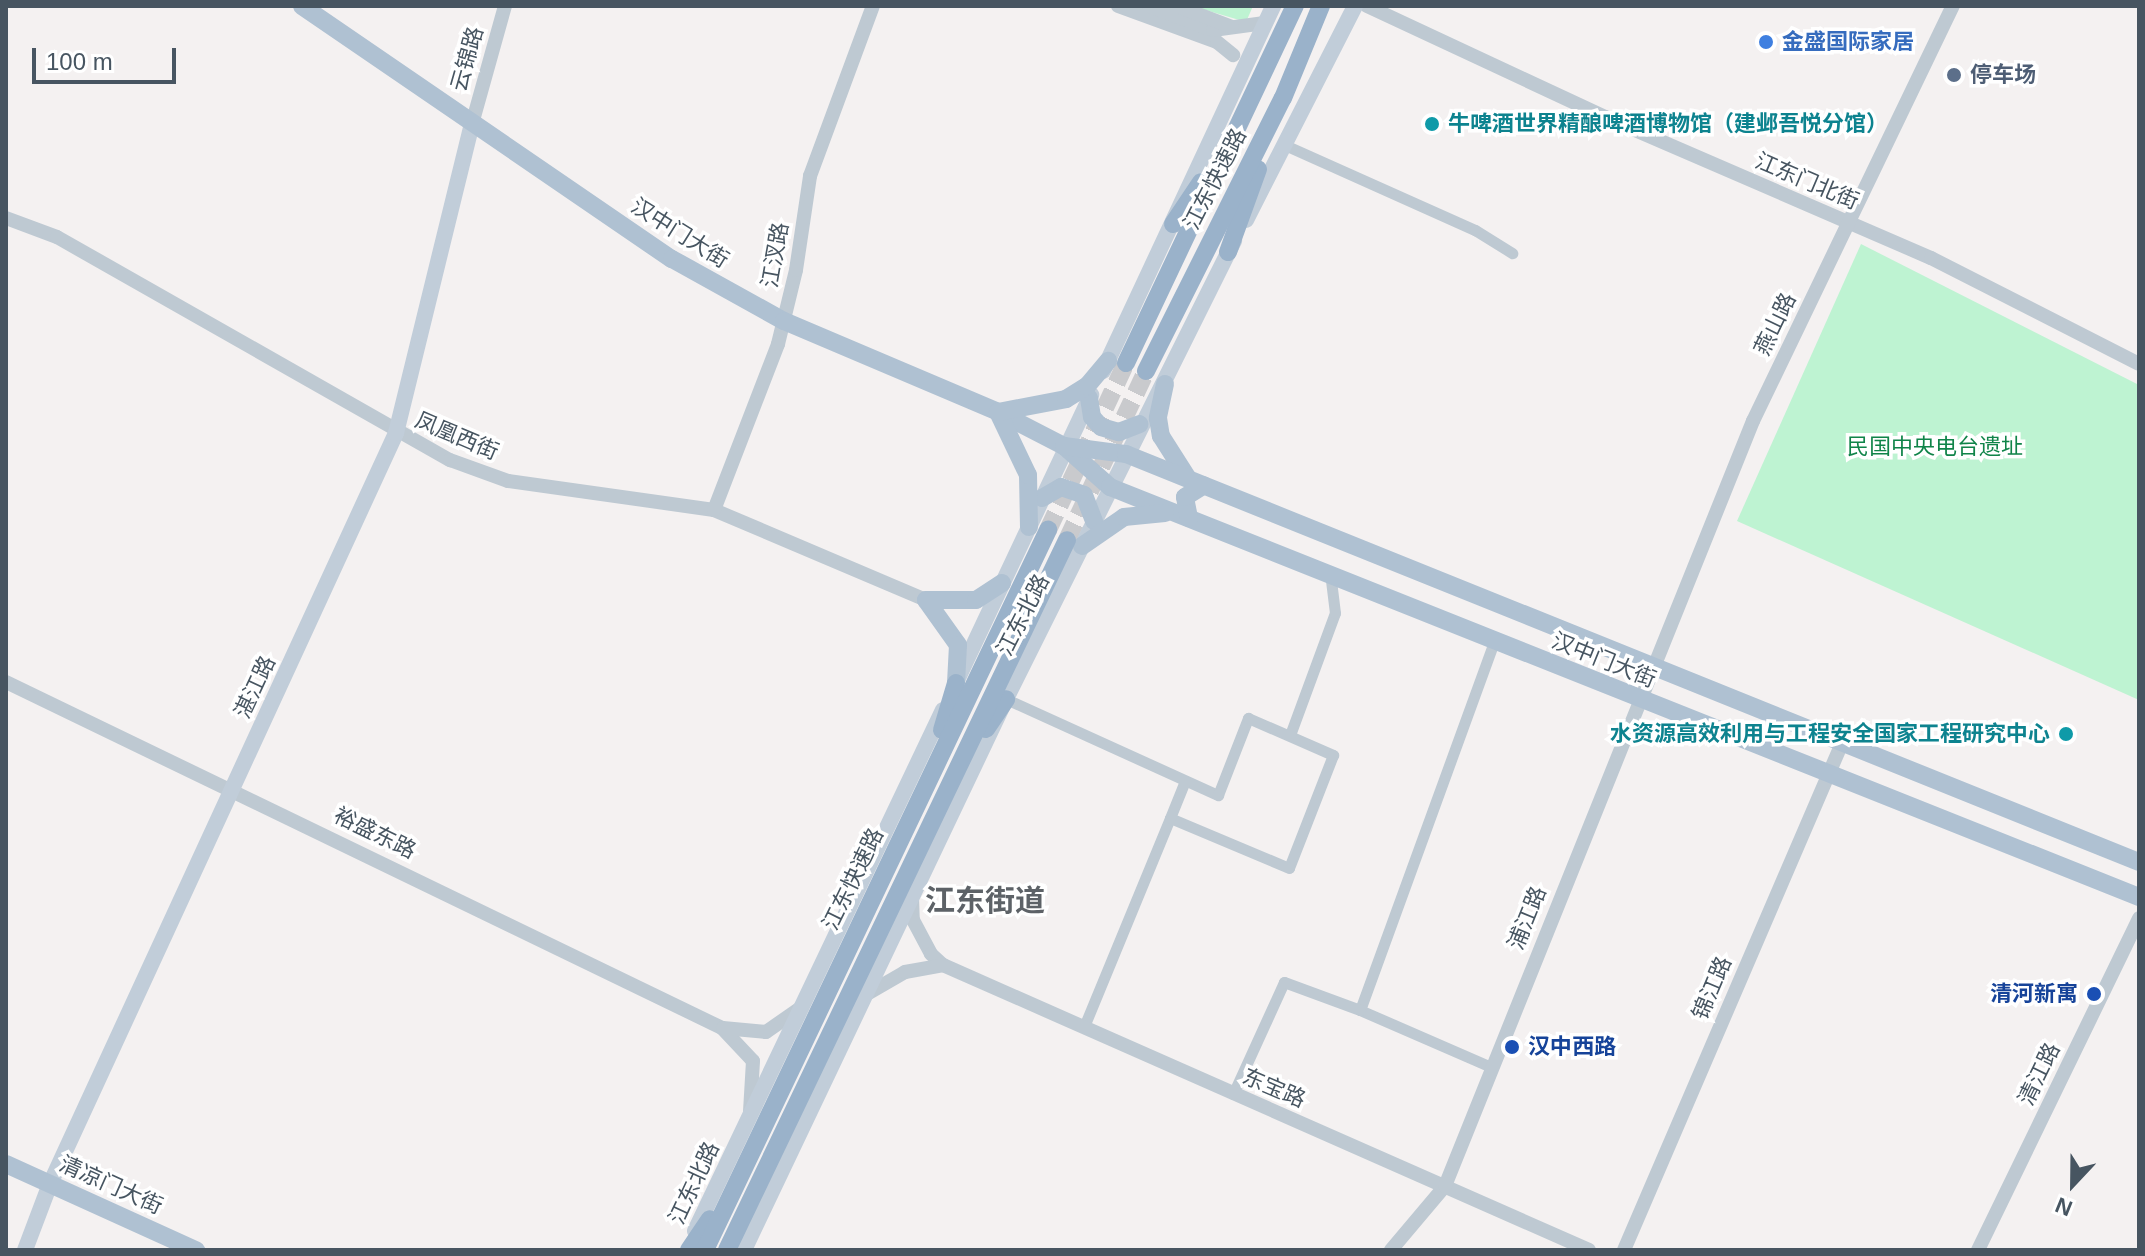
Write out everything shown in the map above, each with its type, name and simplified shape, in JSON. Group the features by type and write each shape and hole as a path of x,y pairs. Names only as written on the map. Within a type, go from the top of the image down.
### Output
{"highway":[{"name":"江东快速路","path":"1117,362 1236,130 1295,6"},
{"name":"江东快速路","path":"1146,371 1283,98 1321,6"},
{"path":"1228,252 1283,98"},
{"path":"1173,224 1236,130"},
{"name":"江东快速路","path":"705,1250 1048,530"},
{"name":"江东快速路","path":"727,1250 944,791 1075,543"},
{"path":"927,782 956,683"},
{"path":"944,791 1006,699"},
{"path":"688,1250 744,1166"},
{"path":"741,1250 763,1174"}],"main road":[{"name":"汉中门大街","path":"302,6 672,259 784,321 998,412 1064,446 1110,487 2139,897"},
{"name":"江东北路","path":"688,1250 799,1009 1029,527 1064,446 1089,398 1117,362 1173,224 1273,6"},
{"name":"江东北路","path":"741,1250 1006,699 1075,543 1094,521 1140,424 1165,384 1228,252 1287,146 1355,6"},
{"name":"湛江路","path":"25,1250 50,1184 396,433 472,124"},
{"path":"1029,527 1028,475 998,412 1066,399 1117,362"},
{"path":"1075,543 1124,517 1182,515 1185,497 1196,482 1161,436 1158,418 1165,384"},
{"path":"1089,398 1092,417 1101,427 1119,432 1140,424"},
{"name":"汉中门大街","path":"1064,446 1126,454 2139,862"},
{"path":"1042,498 1061,487 1084,495 1094,521"},
{"path":"926,600 976,600 1002,583"},
{"path":"926,600 958,645 956,683"},
{"name":"清凉门大街","path":"6,1164 196,1250"}],"street":[{"name":"云锦路","path":"472,124 505,6"},
{"name":"江汊路","path":"714,510 784,321 810,176 873,6"},
{"path":"1118,6 1217,42 1233,55"},
{"path":"1149,6 1213,30 1265,23"},
{"path":"1177,6 1236,28"},
{"name":"江东门北街","path":"1367,6 1848,222 2139,364"},
{"name":"燕山路","path":"1651,666 1753,421 1953,6"},
{"path":"1213,30 1233,55 1236,81"},
{"path":"1287,146 1475,230 1512,253"},
{"name":"凤凰西街","path":"6,218 57,237 396,433 508,481 714,510 926,600"},
{"path":"1290,735 1335,613 1330,575"},
{"path":"1360,1010 1494,641"},
{"name":"浦江路","path":"1391,1250 1445,1186 1651,666"},
{"name":"裕盛东路","path":"6,682 232,788 722,1028 753,1061 749,1117"},
{"path":"1006,699 1218,795 1248,718 1333,755 1289,868 1170,818"},
{"name":"锦江路","path":"1624,1250 1842,743"},
{"path":"1084,1027 1185,781"},
{"path":"861,1000 881,982 905,972 943,965 913,920 912,896"},
{"name":"清江路","path":"1978,1250 2139,918"},
{"name":"东宝路","path":"943,965 1589,1250"},
{"path":"1233,1094 1284,982 1360,1010 1491,1067"},
{"name":"裕盛东路","path":"722,1028 766,1032 799,1009"}],"green space":[{"path":"1192,6 1253,6 1246,22"},
{"name":"民国中央电台遗址","path":"1861,244 2139,385 2139,700 1737,521"}],"tunnel":[{"path":"1048,530 1126,363"},
{"path":"1067,540 1146,371"}],"place":[{"name":"金盛国际家居","path":"1766,42"},
{"name":"停车场","path":"1954,75"},
{"name":"牛啤酒世界精酿啤酒博物馆（建邺吾悦分馆）","path":"1432,124"},
{"name":"水资源高效利用与工程安全国家工程研究中心","path":"2066,734"},
{"name":"清河新寓","path":"2094,994"},
{"name":"汉中西路","path":"1512,1047"}],"district":[{"name":"江东街道","path":"985,901"}]}
